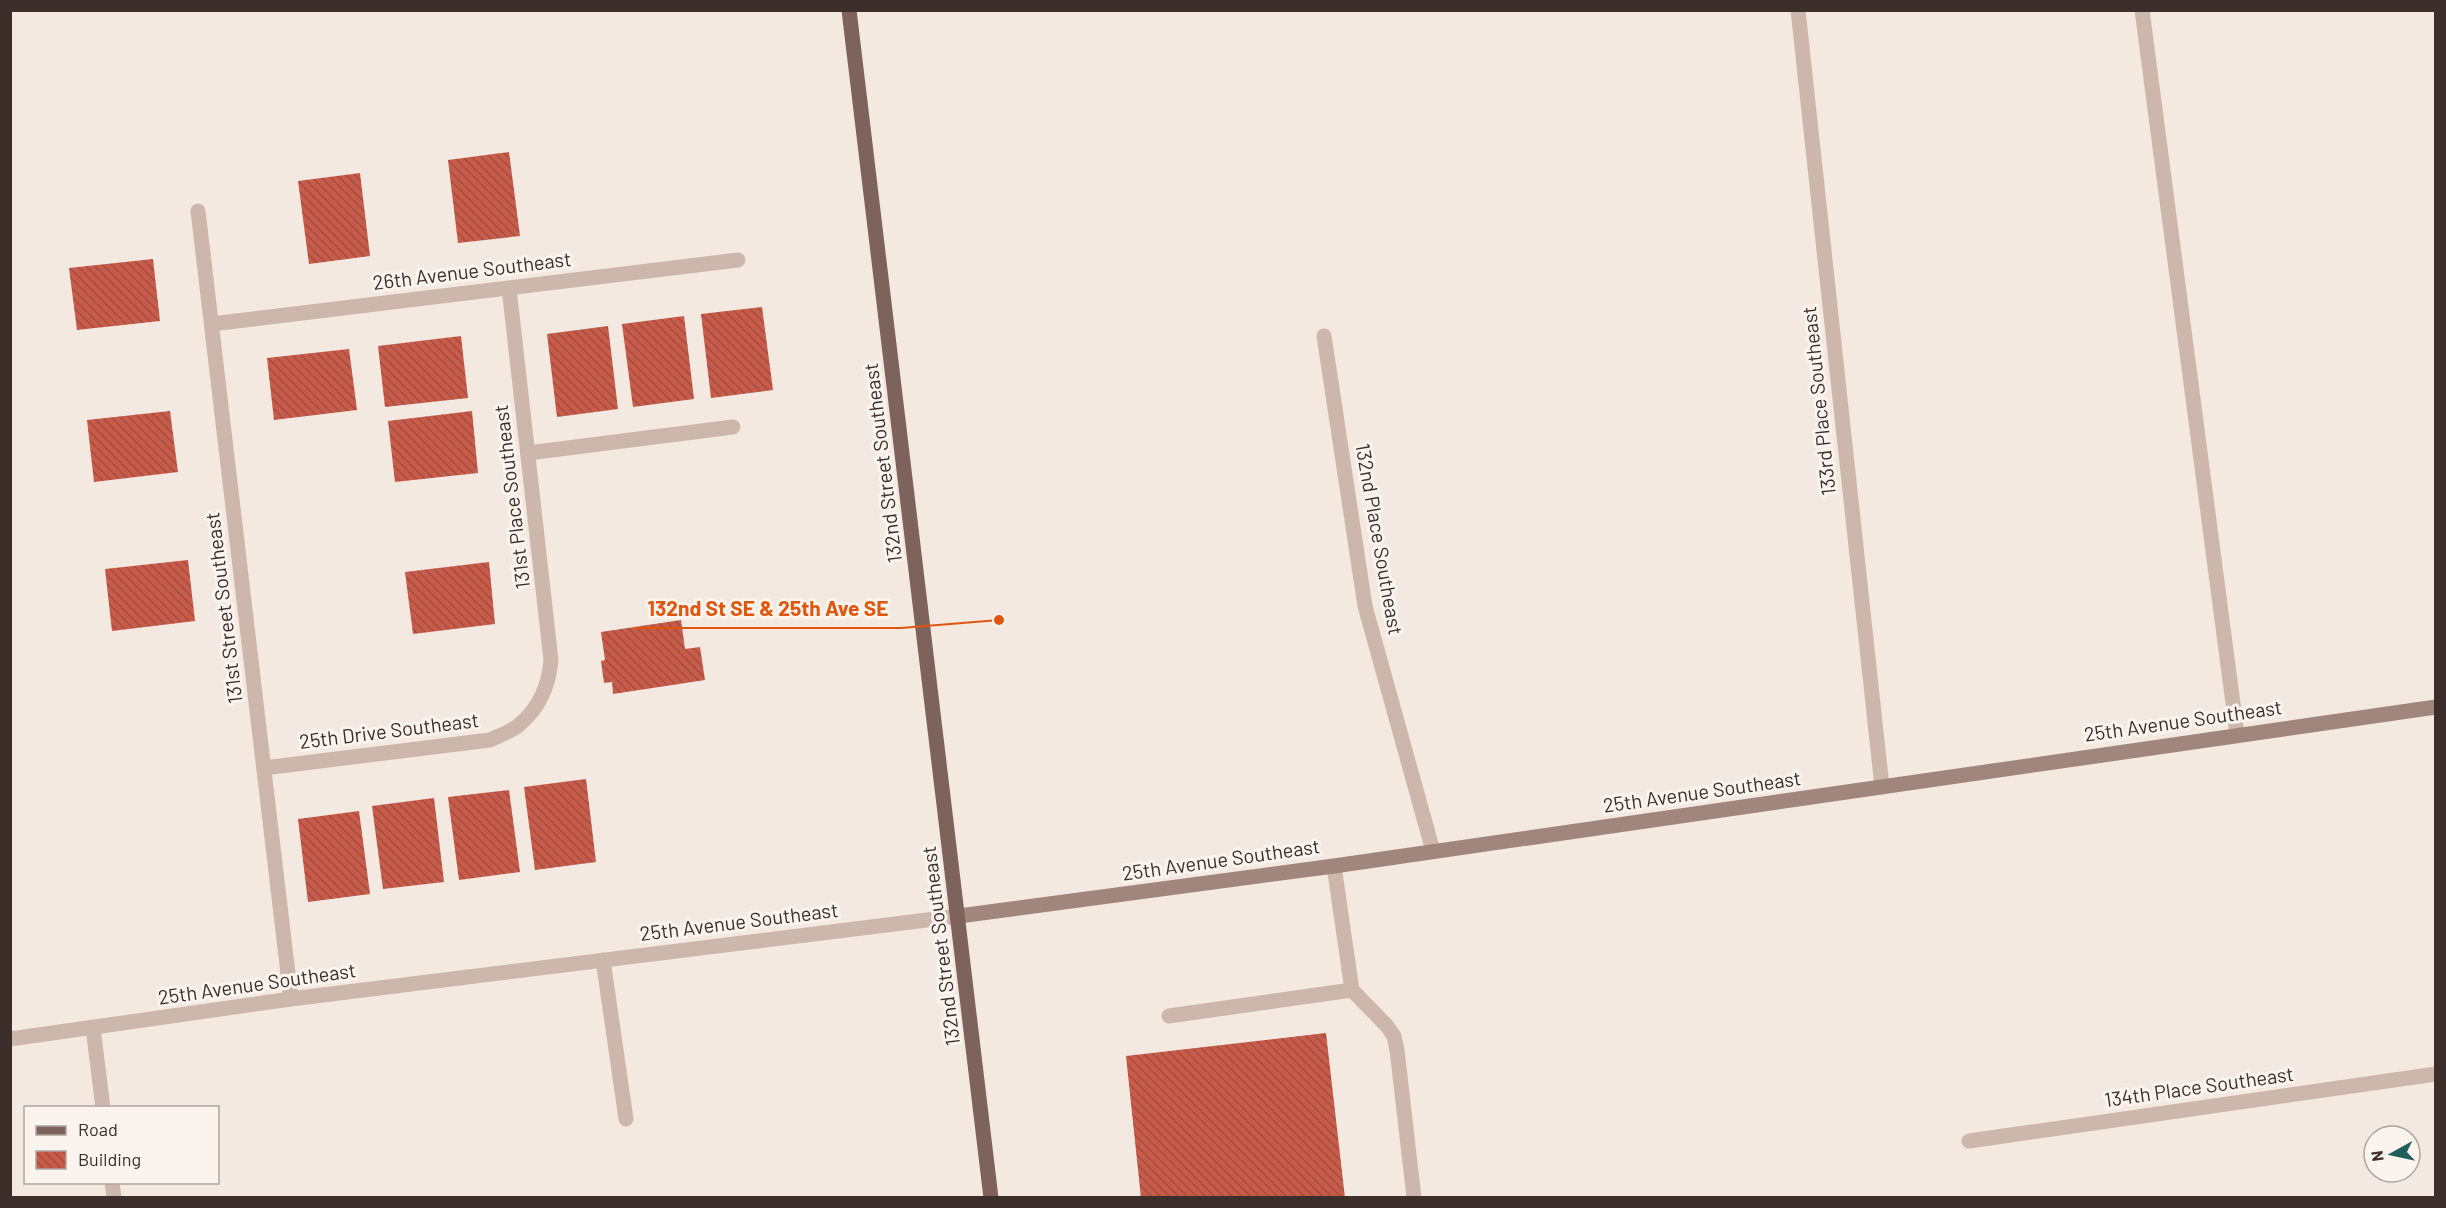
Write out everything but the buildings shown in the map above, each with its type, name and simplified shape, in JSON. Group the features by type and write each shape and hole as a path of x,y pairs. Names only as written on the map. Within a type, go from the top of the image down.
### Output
{"main road":[{"name":"132nd Street Southeast","path":"849,10 992,1197"}],"street":[{"name":"133rd Place Southeast","path":"1798,10 1882,787"},
{"path":"2142,10 2237,734"},
{"name":"131st Street Southeast","path":"198,211 291,999"},
{"name":"26th Avenue Southeast","path":"212,324 738,260"},
{"name":"131st Place Southeast","path":"509,288 551,660 549,677 541,699"},
{"name":"132nd Place Southeast","path":"1324,336 1365,606 1433,851"},
{"path":"528,453 733,427"},
{"name":"25th Drive Southeast","path":"264,768 490,740 520,724 541,699"},
{"name":"25th Avenue Southeast","path":"10,1040 291,999 959,916 1334,866 2436,707"},
{"path":"1334,866 1352,990 1377,1014 1394,1036 1414,1197"},
{"path":"603,960 626,1119"},
{"path":"1169,1016 1352,990"},
{"path":"93,1029 103,1106"},
{"name":"134th Place Southeast","path":"1969,1141 2436,1074"}],"place":[{"name":"132nd St SE & 25th Ave SE","path":"999,620"}]}
